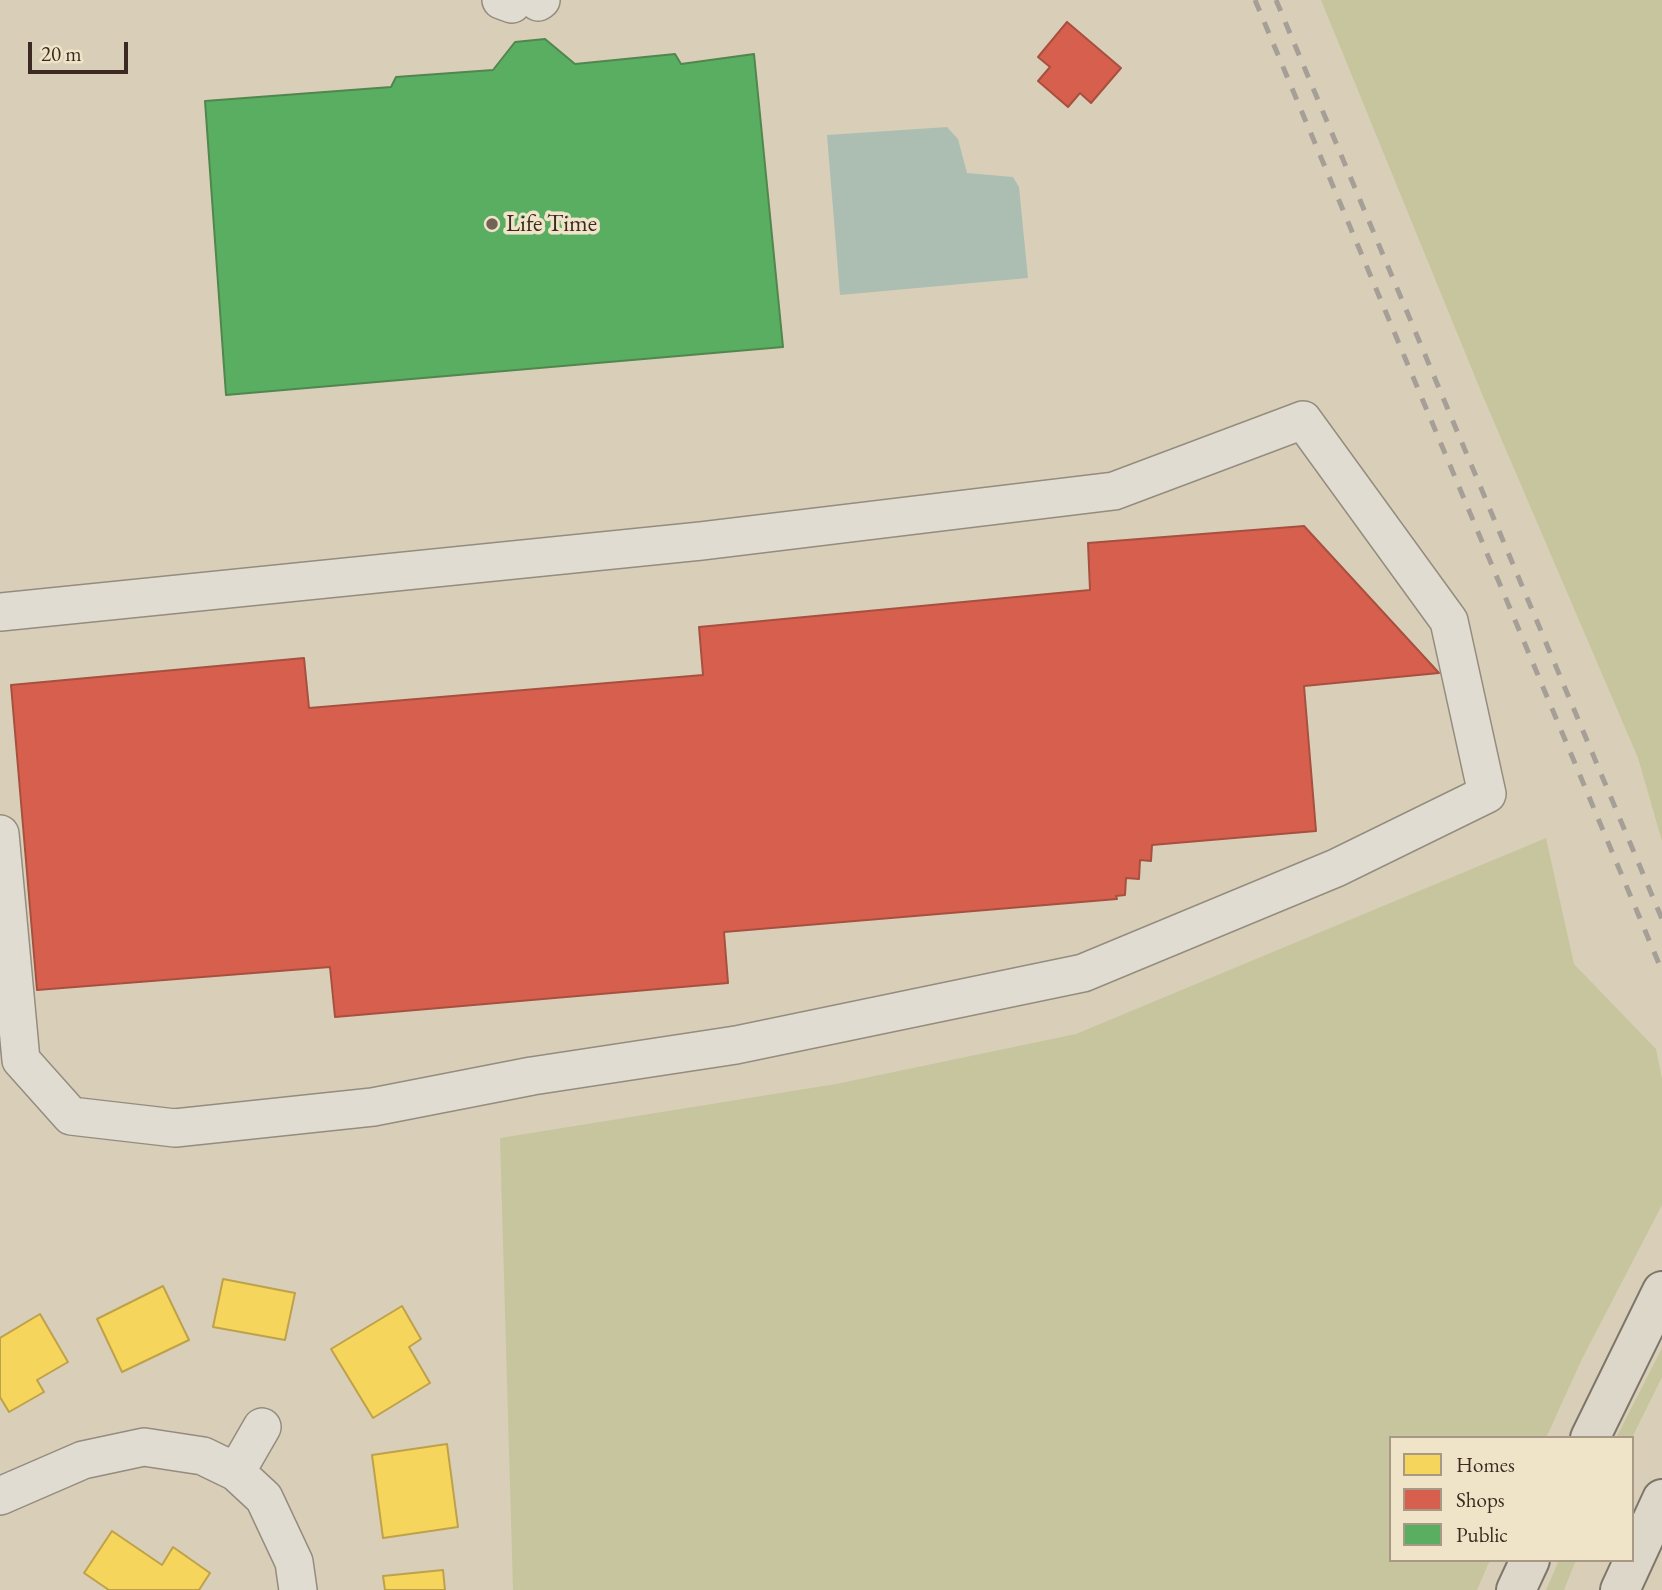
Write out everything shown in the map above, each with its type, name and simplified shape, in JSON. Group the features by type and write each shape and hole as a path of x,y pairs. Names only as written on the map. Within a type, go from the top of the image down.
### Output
{"main road":[{"path":"1591,1436 1662,1291"},
{"path":"1634,1560 1662,1499"},
{"path":"1516,1590 1529,1562"},
{"path":"1620,1590 1633,1562"}],"street":[{"path":"0,612 701,541 1114,491 1303,420 1449,621 1487,794 1336,868 1083,973 736,1045 532,1076 373,1107 175,1128 71,1116 21,1060 0,834"},
{"path":"236,1472 262,1427"},
{"path":"0,1496 83,1460 144,1447 203,1456 236,1472 264,1498 294,1562 298,1590"}],"shaded area":[{"path":"1321,0 1662,0 1662,841 1638,758 1482,394"},
{"path":"947,127 958,139 967,173 1013,177 1019,187 1028,278 840,295 827,135"},
{"path":"1546,838 1574,964 1656,1049 1662,1079 1662,1205 1582,1359 1547,1436 1389,1436 1389,1562 1489,1562 1477,1590 513,1590 500,1138 836,1084 1076,1034"},
{"path":"1662,1348 1662,1377 1633,1436 1617,1436"},
{"path":"1558,1562 1575,1562 1564,1590 1546,1590"}],"building: Homes":[{"path":"223,1279 295,1293 285,1340 213,1327"},
{"path":"163,1286 189,1340 122,1372 97,1319"},
{"path":"402,1306 421,1339 409,1347 430,1383 373,1418 331,1349"},
{"path":"40,1314 68,1362 37,1380 44,1392 9,1412 0,1397 0,1338"},
{"path":"447,1444 458,1527 383,1538 372,1455"},
{"path":"112,1531 162,1565 173,1547 210,1573 199,1590 109,1590 84,1573"},
{"path":"443,1570 445,1590 385,1590 383,1576"}],"building: Shops":[{"path":"1067,22 1121,68 1091,103 1080,93 1068,107 1038,81 1050,67 1038,57"},
{"path":"1304,526 1439,673 1304,686 1316,831 1152,845 1151,861 1140,860 1139,879 1126,878 1125,895 1116,896 1117,899 724,932 728,983 335,1017 330,967 37,990 11,685 304,658 309,708 703,675 699,627 1090,590 1088,543"}],"building: Public":[{"name":"Life Time","path":"545,39 575,64 675,54 681,64 754,54 783,347 226,395 205,101 391,87 396,77 493,70 515,42"}],"railway":[{"path":"1255,0 1662,971"},
{"path":"1276,0 1662,919"}],"place":[{"name":"Life Time","path":"492,224"}]}
